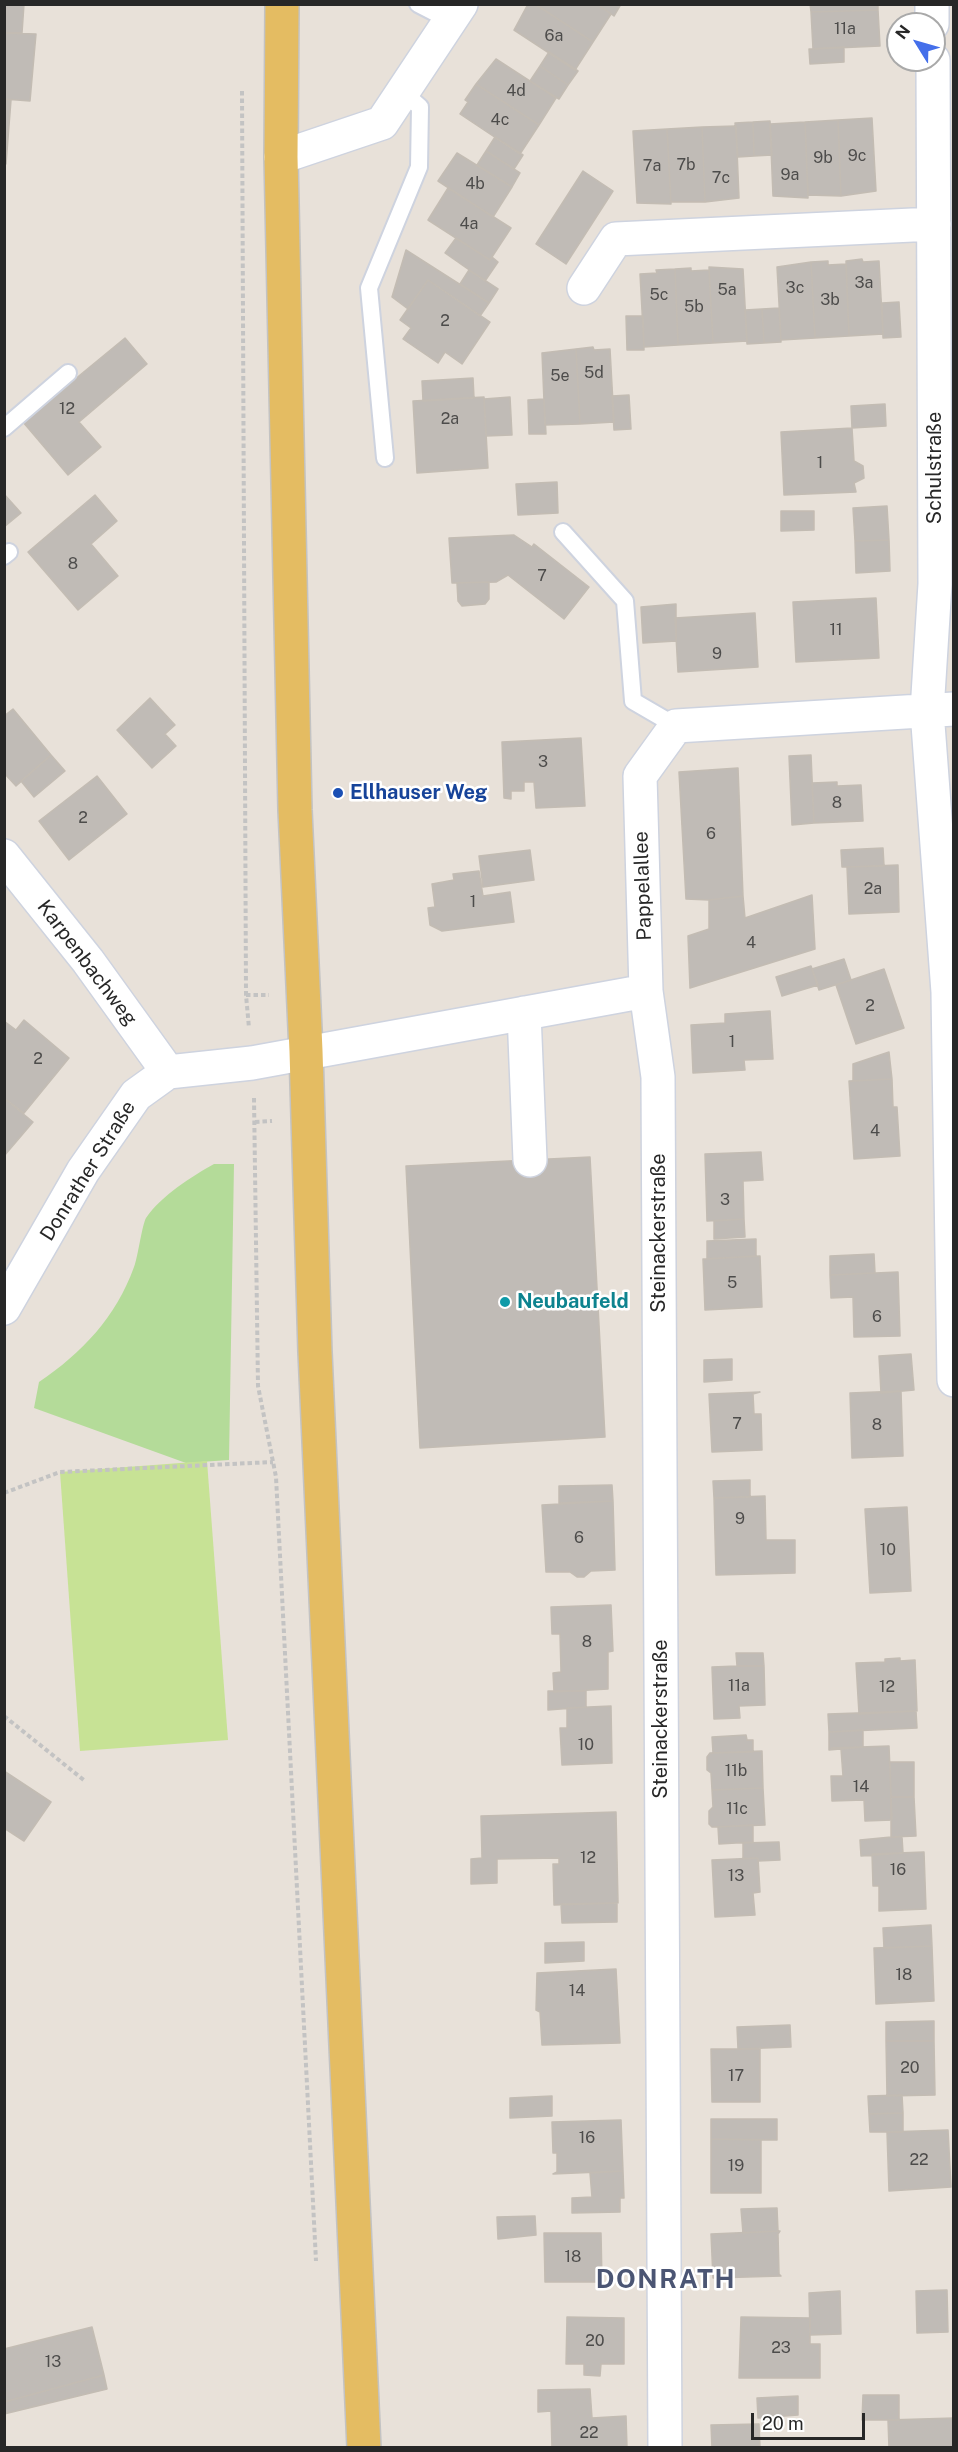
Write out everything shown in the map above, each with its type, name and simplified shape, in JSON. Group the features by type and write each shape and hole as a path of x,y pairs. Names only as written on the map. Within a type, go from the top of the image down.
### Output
{"main road":[{"path":"282,4 281,157 295,810 306,1052 315,1352 364,2448"}],"street":[{"path":"281,157 382,123 456,13"},
{"name":"Schulstraße","path":"935,72 943,133 934,224 935,584 948,992 954,1380"},
{"path":"584,288 616,239 934,224"},
{"path":"676,726 940,710"},
{"name":"Pappelallee","path":"646,990 640,776 676,726"},
{"name":"Karpenbachweg","path":"4,856 88,961 168,1072"},
{"path":"306,1052 646,990"},
{"name":"Steinackerstraße","path":"646,990 658,1077 665,2448"},
{"path":"524,1013 531,1160"},
{"name":"Donrather Straße","path":"4,1308 83,1172 136,1095 168,1072 252,1063 306,1052"}],"lane":[{"path":"418,4 456,13"},
{"path":"385,458 369,288 419,167 420,107 403,92"},
{"path":"4,428 68,373"},
{"path":"563,532 625,601 633,701 676,726"}],"path":[{"path":"242,86 246,983 252,1063 255,1313 258,1386 276,1477 317,2269"},
{"path":"4,1493 60,1472 273,1462"},
{"path":"4,1716 85,1781"}],"green space":[{"path":"214,1164 234,1164 229,1460 186,1463 34,1408 39,1382 83,1346 118,1302 134,1267 146,1218 168,1194"},
{"path":"207,1461 228,1740 80,1751 60,1472"}],"building":[{"path":"4,4 24,4 22,33 4,33"},
{"path":"528,4 535,4 593,42 575,70 514,30"},
{"path":"535,4 597,4 611,14 593,42"},
{"path":"597,4 621,4 614,16"},
{"path":"810,4 878,4 878,10 811,12"},
{"path":"878,10 880,46 813,49 811,12"},
{"path":"4,33 36,34 30,101 4,99"},
{"path":"844,47 844,62 810,64 809,49"},
{"path":"549,52 578,71 568,85 540,66"},
{"path":"496,59 556,98 539,125 476,84"},
{"path":"540,66 568,85 559,99 530,81"},
{"path":"476,84 539,125 520,154 460,114 468,102 465,100"},
{"path":"4,99 11,100 6,164 4,164"},
{"path":"872,118 876,191 841,196 838,120"},
{"path":"838,120 841,196 808,195 805,122"},
{"path":"770,121 772,155 754,156 753,122"},
{"path":"753,122 754,156 738,157 735,123"},
{"path":"805,122 808,198 773,196 770,124"},
{"path":"736,126 739,198 705,202 702,127"},
{"path":"702,127 705,202 671,202 667,129"},
{"path":"667,129 671,204 637,203 633,131"},
{"path":"495,137 523,155 514,169 486,151"},
{"path":"486,151 520,173 512,187 477,165"},
{"path":"457,153 512,187 493,217 438,181"},
{"path":"583,171 613,191 566,264 536,244"},
{"path":"448,188 511,228 490,260 428,220"},
{"path":"456,238 490,260 492,257 498,262 485,281 445,253"},
{"path":"406,250 489,303 480,316 428,280 408,309 392,297"},
{"path":"862,259 863,262 879,261 883,334 849,336 846,261"},
{"path":"828,261 828,265 846,264 849,336 815,338 811,262"},
{"path":"811,262 815,338 781,340 777,267"},
{"path":"709,267 743,269 747,341 713,343"},
{"path":"691,268 691,271 709,270 713,343 678,345 675,269"},
{"path":"675,269 678,345 644,347 640,274"},
{"path":"469,270 498,289 489,303 460,284"},
{"path":"428,280 490,322 462,364 445,352 438,363 403,339 411,328 400,320"},
{"path":"899,302 901,337 883,338 882,303"},
{"path":"779,308 781,342 764,343 762,309"},
{"path":"762,309 764,343 747,344 745,310"},
{"path":"626,316 643,316 644,350 627,350"},
{"path":"125,338 147,364 79,422 101,447 68,475 23,422"},
{"path":"593,347 594,350 610,349 614,422 580,424 576,349"},
{"path":"576,349 580,424 545,425 542,353"},
{"path":"473,378 474,398 423,401 422,381"},
{"path":"629,395 631,429 614,430 612,396"},
{"path":"484,397 488,468 417,473 413,401"},
{"path":"510,397 512,435 486,436 484,399"},
{"path":"544,399 546,434 529,434 528,400"},
{"path":"885,404 886,426 852,428 851,406"},
{"path":"852,428 854,461 863,466 864,478 854,483 856,492 784,495 781,432"},
{"path":"557,482 558,513 518,515 516,484"},
{"path":"4,494 21,513 4,527"},
{"path":"95,495 117,521 91,544 118,576 78,610 28,552"},
{"path":"887,506 889,540 855,541 853,508"},
{"path":"781,511 814,511 814,530 781,531"},
{"path":"514,535 532,547 534,544 589,587 564,619 508,575 496,582 452,583 449,538"},
{"path":"889,540 890,571 856,573 855,541"},
{"path":"489,582 489,599 485,604 462,606 458,601 457,583"},
{"path":"876,598 879,658 796,662 793,602"},
{"path":"676,604 676,641 643,643 641,607"},
{"path":"755,613 758,667 678,672 675,618"},
{"path":"150,698 175,725 165,734 176,746 152,768 117,730"},
{"path":"13,709 51,755 16,786 4,773 4,716"},
{"path":"581,738 585,806 536,808 534,782 524,782 524,791 511,791 511,799 504,798 502,742"},
{"path":"51,755 65,771 34,797 21,781"},
{"path":"811,755 814,823 792,825 789,756"},
{"path":"738,768 743,896 709,900 686,899 679,772"},
{"path":"97,776 127,814 69,860 39,821"},
{"path":"837,782 837,786 861,785 863,821 814,823 812,783"},
{"path":"883,848 884,866 842,867 841,850"},
{"path":"530,850 534,880 483,887 479,856"},
{"path":"898,865 899,912 849,914 847,867"},
{"path":"479,871 483,896 510,892 514,922 442,931 430,925 428,908 435,907 432,884 454,880 453,874"},
{"path":"812,895 815,949 690,988 688,936 709,929 709,900 743,896 745,918"},
{"path":"844,959 851,980 819,990 812,969"},
{"path":"811,966 818,985 782,996 776,977"},
{"path":"884,969 904,1028 856,1044 836,985"},
{"path":"770,1011 773,1059 744,1060 745,1070 693,1073 691,1025 725,1023 725,1014"},
{"path":"24,1020 69,1058 24,1113 4,1098 4,1021 16,1030"},
{"path":"889,1052 892,1079 853,1081 853,1064"},
{"path":"892,1079 893,1107 897,1107 900,1156 854,1159 849,1081"},
{"path":"4,1098 33,1122 4,1156"},
{"path":"761,1152 763,1180 743,1181 744,1219 707,1221 705,1154"},
{"name":"Neubaufeld","path":"590,1157 605,1437 420,1448 406,1166"},
{"path":"744,1219 745,1237 714,1239 714,1221"},
{"path":"756,1239 756,1256 707,1259 707,1241"},
{"path":"874,1254 875,1273 830,1275 830,1256"},
{"path":"760,1256 762,1307 705,1310 703,1259"},
{"path":"898,1272 900,1336 854,1337 853,1297 831,1298 830,1275"},
{"path":"911,1354 914,1390 881,1393 879,1356"},
{"path":"732,1359 732,1380 704,1382 704,1360"},
{"path":"901,1391 903,1456 852,1458 850,1393"},
{"path":"760,1392 753,1394 754,1414 761,1414 762,1450 712,1452 709,1394"},
{"path":"750,1480 750,1497 714,1498 713,1481"},
{"path":"612,1485 613,1501 559,1503 559,1486"},
{"path":"765,1496 766,1540 795,1540 795,1573 716,1575 714,1498"},
{"path":"613,1501 615,1570 591,1571 584,1577 577,1577 570,1572 546,1572 542,1505"},
{"path":"907,1507 911,1591 870,1593 865,1509"},
{"path":"611,1605 613,1651 608,1652 608,1689 554,1692 553,1673 561,1672 560,1634 552,1634 551,1607"},
{"path":"736,1653 763,1653 764,1666 737,1666"},
{"path":"900,1658 900,1661 915,1660 917,1711 859,1714 856,1663 885,1662 885,1659"},
{"path":"764,1666 765,1705 739,1706 740,1718 714,1719 712,1667"},
{"path":"548,1691 586,1691 586,1707 548,1710"},
{"path":"611,1706 612,1763 562,1765 560,1728 567,1728 567,1708"},
{"path":"916,1711 917,1728 829,1732 828,1714"},
{"path":"863,1730 863,1747 829,1750 829,1732"},
{"path":"746,1735 747,1740 753,1740 753,1752 713,1753 712,1737"},
{"path":"889,1746 892,1820 865,1821 864,1800 832,1801 831,1776 843,1776 841,1749 831,1748"},
{"path":"762,1751 763,1788 712,1790 711,1773 707,1770 707,1757 710,1753"},
{"path":"890,1762 914,1762 914,1797 891,1797"},
{"path":"4,1771 51,1802 24,1841 4,1828"},
{"path":"763,1788 765,1825 712,1827 709,1824 709,1811 713,1807 712,1790"},
{"path":"891,1797 914,1797 916,1836 891,1837"},
{"path":"616,1812 618,1903 554,1905 553,1864 559,1864 559,1858 497,1859 497,1883 471,1884 471,1859 482,1858 481,1816"},
{"path":"753,1825 753,1842 719,1844 718,1827"},
{"path":"902,1837 903,1853 861,1856 860,1840"},
{"path":"779,1842 780,1860 743,1859 743,1843"},
{"path":"924,1852 926,1909 879,1911 879,1886 873,1886 872,1854"},
{"path":"758,1858 760,1892 753,1893 755,1915 715,1917 712,1860"},
{"path":"617,1903 617,1922 562,1923 561,1904"},
{"path":"931,1925 932,1946 884,1948 883,1928"},
{"path":"584,1942 584,1961 545,1963 545,1943"},
{"path":"932,1946 934,2001 876,2004 874,1948"},
{"path":"616,1969 620,2043 542,2045 540,2012 536,2010 537,1973"},
{"path":"934,2021 934,2041 886,2041 886,2022"},
{"path":"790,2025 791,2047 738,2049 737,2027"},
{"path":"886,2041 934,2041 935,2095 887,2096"},
{"path":"711,2049 760,2049 760,2102 712,2102"},
{"path":"902,2095 903,2113 869,2114 868,2096"},
{"path":"552,2096 552,2116 510,2118 510,2098"},
{"path":"903,2113 903,2132 870,2132 869,2114"},
{"path":"711,2119 777,2119 777,2140 711,2139"},
{"path":"621,2120 623,2171 553,2174 557,2172 557,2153 553,2153 552,2122"},
{"path":"948,2130 951,2187 889,2191 887,2132"},
{"path":"711,2139 761,2140 761,2193 711,2193"},
{"path":"623,2171 624,2198 620,2198 620,2212 572,2213 572,2198 592,2197 590,2173"},
{"path":"777,2208 778,2231 743,2233 741,2209"},
{"path":"535,2216 536,2235 498,2239 497,2217"},
{"path":"780,2231 778,2234 779,2274 781,2276 713,2278 711,2234"},
{"path":"544,2233 601,2233 602,2282 545,2282"},
{"path":"947,2290 948,2332 917,2333 916,2291"},
{"path":"840,2291 841,2334 810,2335 809,2293"},
{"path":"567,2317 624,2318 624,2364 601,2364 600,2376 584,2375 584,2364 566,2364"},
{"path":"741,2317 810,2318 810,2344 820,2344 820,2378 739,2378"},
{"path":"92,2327 104,2375 4,2402 4,2349"},
{"path":"104,2375 107,2389 4,2414 4,2402"},
{"path":"590,2389 592,2418 626,2416 627,2448 552,2448 551,2411 538,2412 538,2390"},
{"path":"863,2395 899,2395 899,2420 862,2420"},
{"path":"798,2396 798,2415 758,2418 757,2398"},
{"path":"954,2418 954,2448 889,2448 888,2420"},
{"path":"759,2424 760,2448 712,2448 711,2425"}],"place":[{"name":"Ellhauser Weg","path":"338,793"},
{"name":"Neubaufeld","path":"505,1302"}],"district":[{"name":"DONRATH","path":"666,2280"}]}
